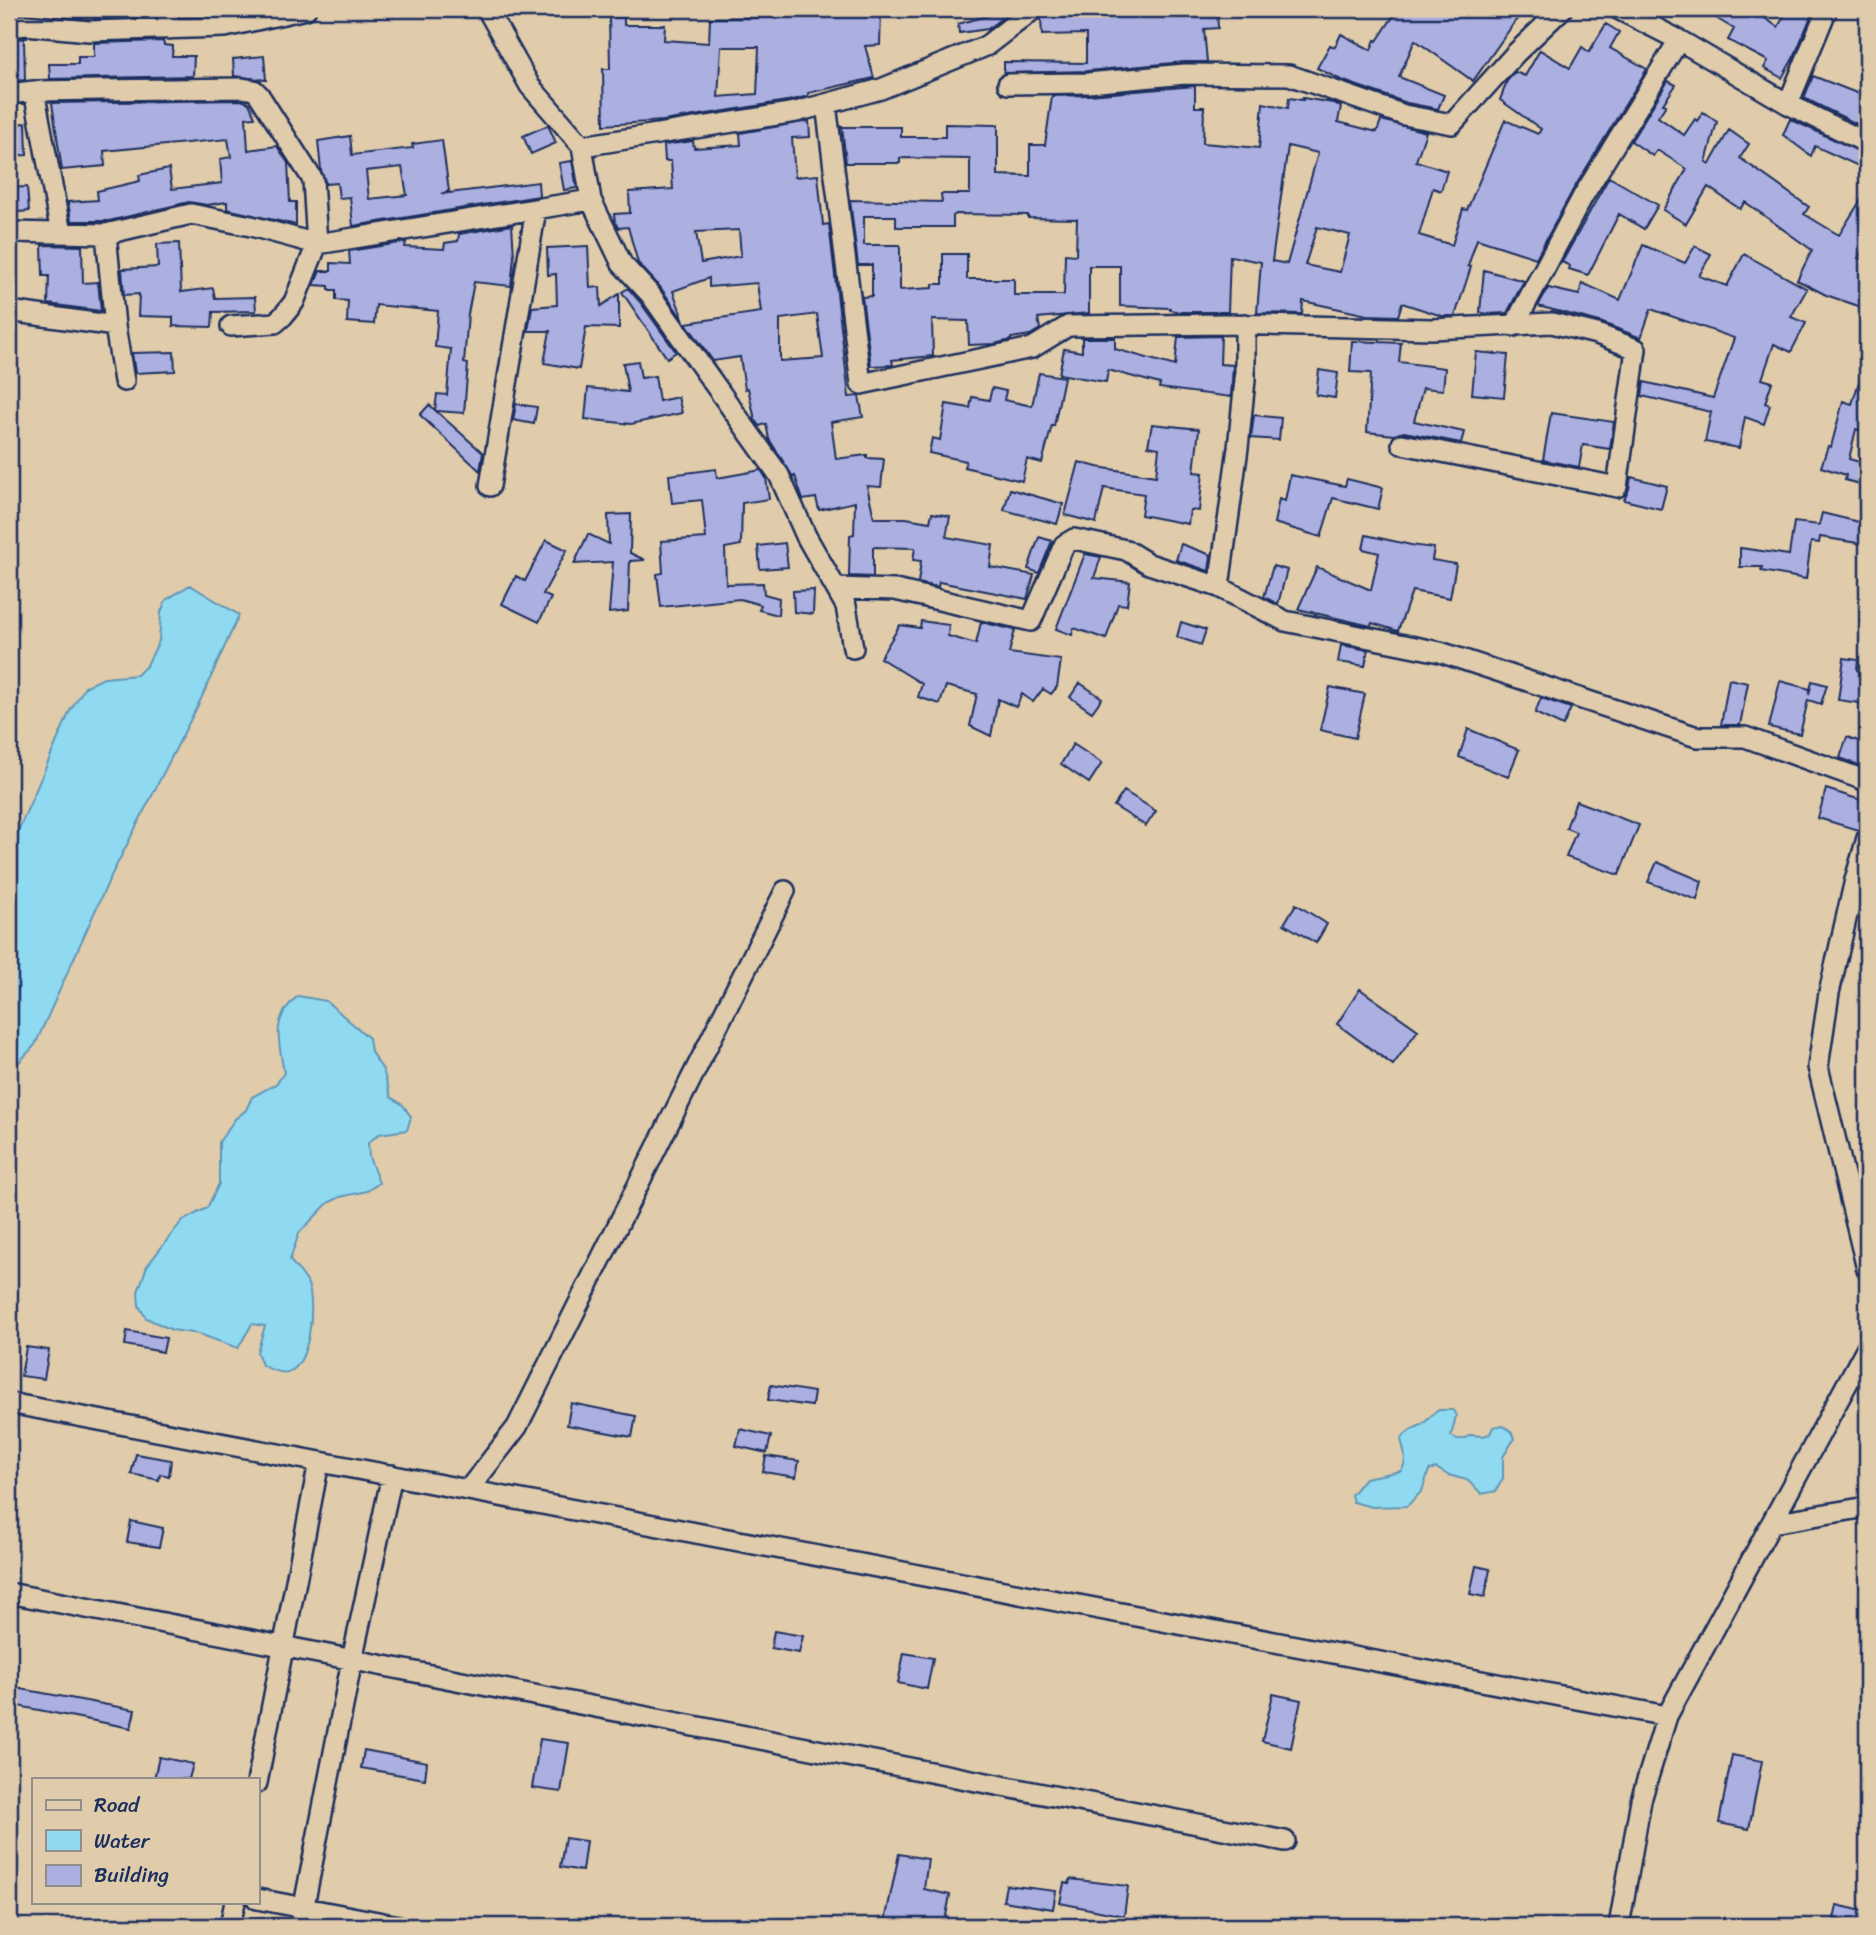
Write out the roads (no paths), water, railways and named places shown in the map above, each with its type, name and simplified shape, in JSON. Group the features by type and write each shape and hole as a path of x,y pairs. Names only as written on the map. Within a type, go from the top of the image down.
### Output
{"street":[{"path":"166,9 170,29"},
{"path":"9,27 26,25 89,31 225,27 306,9"},
{"path":"487,9 530,86 582,146 592,200 622,264 650,294 779,475 806,536 846,606 853,648"},
{"path":"582,146 796,112 881,89 986,46 1034,9"},
{"path":"1008,84 1088,83 1185,74 1289,75 1404,115 1452,124 1516,52 1562,9"},
{"path":"1618,9 1679,40 1788,104 1867,142"},
{"path":"1788,104 1827,9"},
{"path":"1514,326 1583,196 1679,40"},
{"path":"9,94 34,91 254,90 313,180 317,244 294,302 283,316 275,323 231,326"},
{"path":"34,91 61,233"},
{"path":"826,104 861,384 1032,348 1069,326 1245,324 1432,329 1552,323 1597,334 1636,349 1617,487 1521,470 1402,444"},
{"path":"9,232 106,234 191,214 251,226 317,244 592,200"},
{"path":"490,486 536,209"},
{"path":"106,234 115,326 124,381"},
{"path":"9,311 115,326"},
{"path":"1219,587 1238,448 1245,369 1245,324"},
{"path":"836,588 895,590 1031,621 1064,545 1074,540 1126,550 1149,565 1219,587 1285,621 1440,652 1697,737 1745,737 1867,781"},
{"path":"1867,838 1829,993 1818,1067 1867,1269"},
{"path":"468,1490 517,1427 785,891"},
{"path":"1619,1926 1641,1800 1667,1716 1867,1346"},
{"path":"9,1403 1667,1716"},
{"path":"258,1778 319,1462"},
{"path":"302,1917 352,1660 392,1475"},
{"path":"1772,1522 1867,1507"},
{"path":"9,1593 1285,1841"},
{"path":"259,1900 302,1917 399,1926"},
{"path":"230,1926 235,1904"}],"water":[{"path":"190,585 239,615 200,701 109,880 35,1045 9,1073 9,852 70,711 85,687 104,678 137,675 147,665 159,641 161,612 166,600"},
{"path":"298,996 326,1001 369,1038 371,1052 383,1070 391,1097 403,1105 411,1117 407,1130 379,1134 368,1143 369,1157 379,1183 367,1191 340,1197 328,1203 299,1233 290,1260 307,1282 310,1291 310,1332 302,1358 296,1367 288,1372 281,1372 262,1365 257,1352 265,1326 252,1324 238,1348 199,1334 172,1330 146,1318 139,1306 138,1292 147,1266 182,1221 207,1208 219,1184 219,1142 235,1119 246,1110 252,1097 276,1084 284,1073 279,1041 280,1022 283,1013"},
{"path":"1439,1410 1453,1410 1456,1416 1451,1436 1456,1439 1490,1434 1493,1427 1497,1426 1511,1432 1514,1439 1503,1457 1503,1478 1496,1491 1482,1494 1467,1480 1448,1475 1436,1468 1429,1470 1422,1491 1407,1506 1372,1507 1353,1502 1351,1495 1365,1478 1401,1471 1405,1460 1401,1439"}]}
